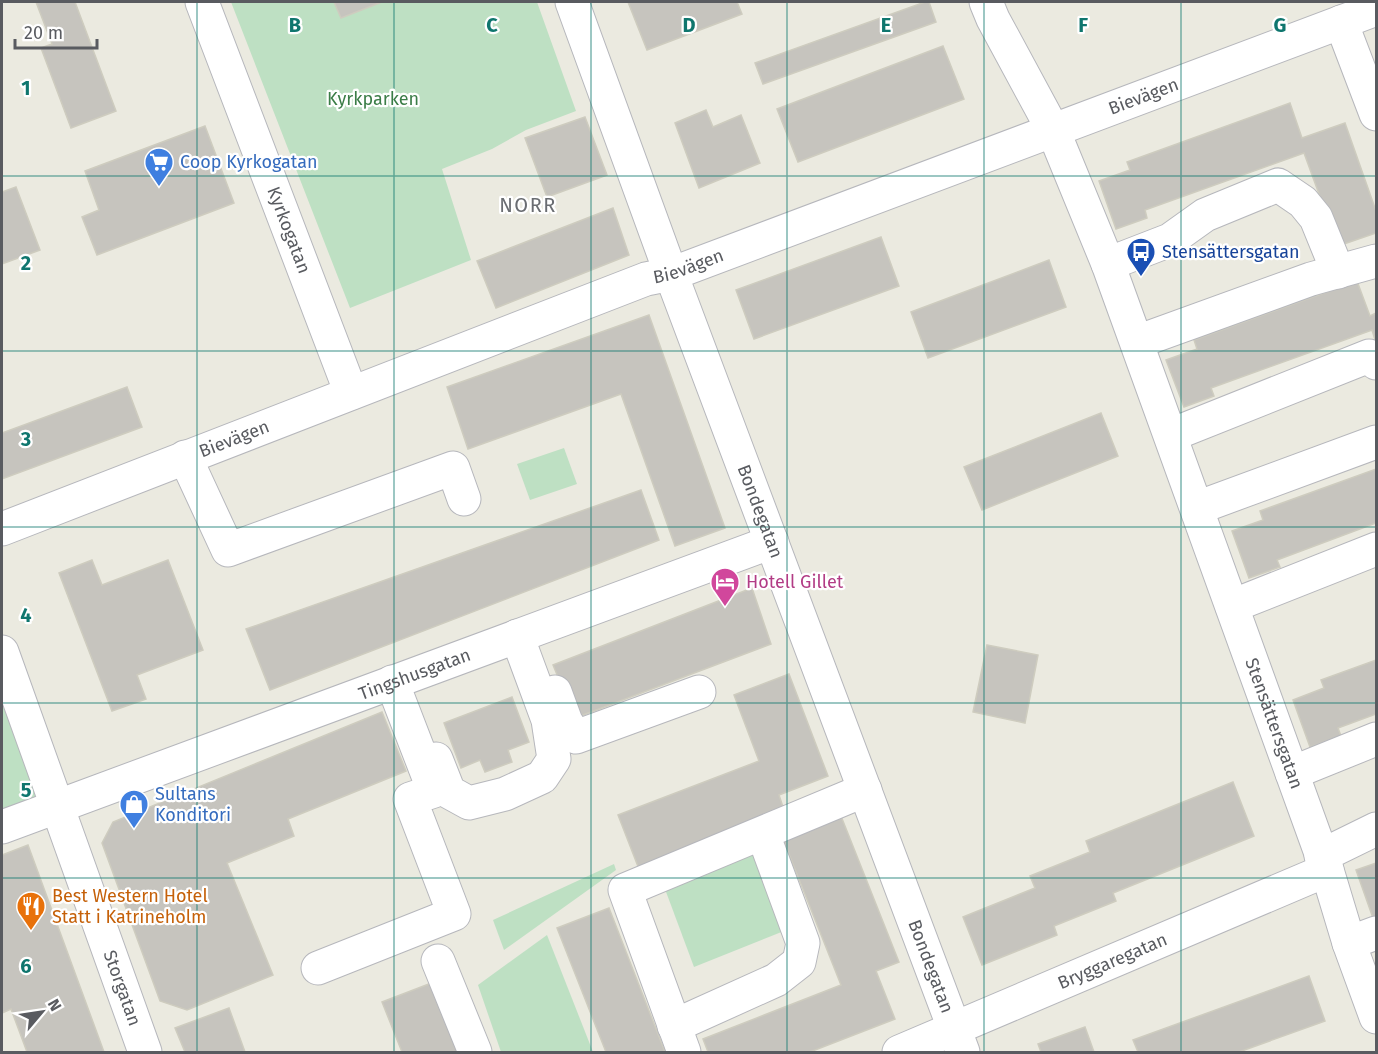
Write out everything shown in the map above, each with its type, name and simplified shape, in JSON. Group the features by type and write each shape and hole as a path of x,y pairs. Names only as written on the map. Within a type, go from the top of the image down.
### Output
{"street":[{"name":"Kyrkogatan","path":"202,2 351,393"},
{"name":"Bondegatan","path":"572,2 671,274 959,1041"},
{"name":"Stensättersgatan","path":"986,2 1053,130 1108,264 1324,863 1363,938 1377,1017"},
{"name":"Bievägen","path":"2,529 646,279 671,274 1377,9"},
{"path":"1341,22 1377,114"},
{"path":"1108,264 1170,240 1205,215 1278,185 1303,202 1316,218 1338,272"},
{"path":"1137,342 1311,279 1377,261"},
{"path":"1171,435 1369,356 1377,363"},
{"path":"1197,508 1377,442"},
{"path":"184,457 228,550 453,468 464,499"},
{"name":"Tingshusgatan","path":"2,827 772,542"},
{"path":"1232,606 1377,549"},
{"path":"399,680 449,792 470,803 505,794 542,777 554,759 548,720 525,634"},
{"path":"525,634 566,722 576,737 699,692"},
{"name":"Storgatan","path":"2,652 145,1053"},
{"path":"318,968 454,914 410,799 434,791 399,680"},
{"path":"1292,773 1377,739"},
{"path":"763,834 803,943 799,962 776,980 679,1039 625,890 865,790"},
{"name":"Bryggaregatan","path":"898,1053 959,1041 1324,863 1377,829"},
{"path":"438,961 475,1053"}],"green space":[{"name":"Kyrkparken","path":"231,2 537,2 576,111 526,130 492,149 442,169 471,260 350,308"},
{"path":"564,448 577,484 530,500 517,464"},
{"path":"2,703 39,802 2,815"},
{"path":"752,849 789,929 694,967 662,881"},
{"path":"614,864 616,870 504,950 493,920"},
{"path":"547,935 593,1052 501,1052 478,985"}],"building":[{"path":"36,2 75,2 116,111 71,128 41,48 52,44"},
{"path":"334,2 382,2 341,18"},
{"path":"628,2 737,2 742,14 647,50"},
{"path":"929,2 936,22 763,84 755,63"},
{"path":"943,46 964,99 798,162 777,109"},
{"path":"1290,103 1302,138 1345,123 1376,211 1376,233 1338,246 1304,153 1145,210 1147,218 1116,229 1099,181 1130,170 1127,162"},
{"path":"706,110 713,127 741,115 760,163 699,188 675,123"},
{"path":"585,117 607,175 547,197 525,138"},
{"name":"Coop Kyrkogatan","path":"205,126 234,203 97,255 82,217 99,210 85,171"},
{"path":"16,187 40,250 2,264 2,192"},
{"path":"613,208 629,255 496,308 477,261"},
{"path":"881,237 899,286 754,339 736,290"},
{"path":"1049,260 1066,307 928,358 911,312"},
{"path":"1357,281 1370,316 1376,313 1376,343 1372,330 1211,388 1214,396 1184,407 1166,360 1197,349 1194,340"},
{"path":"649,315 725,528 675,546 621,394 468,449 447,387"},
{"path":"127,387 142,427 2,479 2,433"},
{"path":"1101,413 1118,456 982,510 964,467"},
{"path":"1376,469 1376,523 1277,560 1280,567 1249,578 1232,531 1263,520 1260,511"},
{"path":"641,490 659,540 270,690 246,629"},
{"path":"92,560 102,585 168,560 203,650 137,675 146,699 112,711 59,573"},
{"path":"752,588 771,644 575,718 553,665"},
{"path":"987,645 1038,655 1025,723 973,712"},
{"path":"1376,660 1376,714 1338,728 1341,736 1310,747 1293,700 1324,688 1321,680"},
{"path":"789,674 828,776 779,795 785,813 639,869 618,815 759,761 734,695"},
{"path":"512,697 529,742 508,750 512,762 485,772 480,760 461,768 444,723"},
{"path":"382,712 406,771 288,819 294,836 227,863 273,975 187,1010 160,1001 102,843 113,822"},
{"path":"1233,782 1254,836 1113,893 1116,901 1054,926 1057,935 982,965 963,917 1035,888 1030,876 1090,852 1086,841"},
{"path":"841,816 899,962 876,971 895,1019 810,1052 708,1052 703,1039 841,985 783,839"},
{"name":"Best Western Hotel Statt i Katrineholm","path":"28,845 104,1052 27,1052 11,1009 2,1013 2,855"},
{"path":"1376,863 1376,917 1373,918 1356,870"},
{"path":"609,908 665,1052 606,1052 557,928"},
{"path":"1309,976 1325,1021 1239,1052 1138,1052 1133,1040"},
{"path":"434,982 461,1052 402,1052 382,1002"},
{"path":"229,1008 245,1052 185,1052 175,1028"},
{"path":"1085,1027 1094,1052 1041,1052 1038,1044"}],"place":[{"name":"Coop Kyrkogatan","path":"159,188"},
{"name":"Stensättersgatan","path":"1141,278"},
{"name":"Hotell Gillet","path":"725,608"},
{"name":"Sultans Konditori","path":"134,830"},
{"name":"Best Western Hotel Statt i Katrineholm","path":"31,932"}],"district":[{"name":"NORR","path":"528,205"}]}
